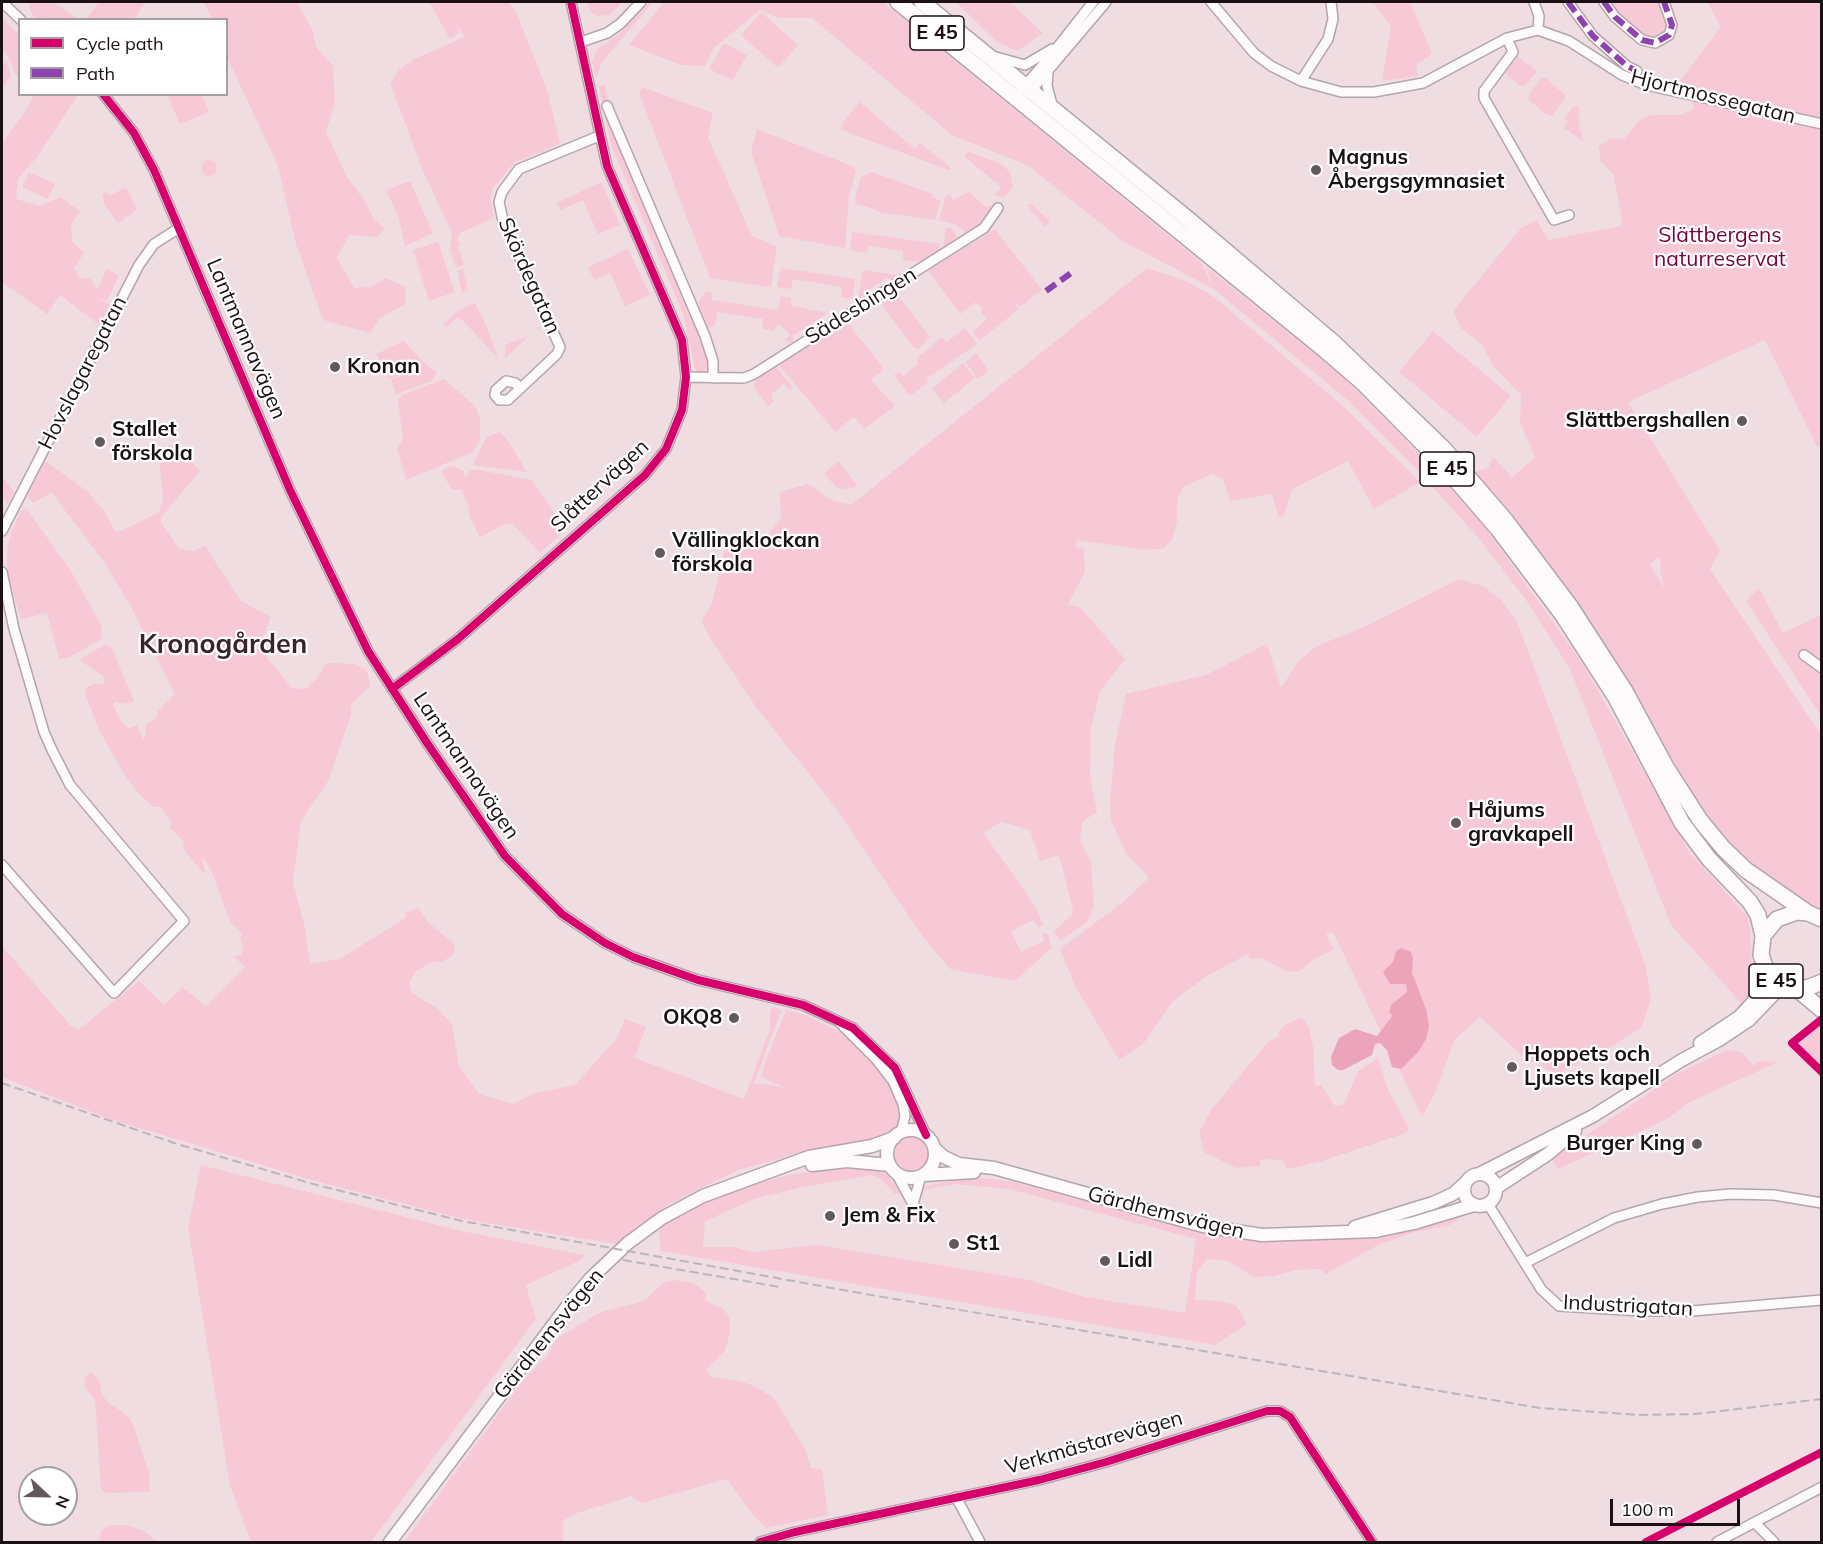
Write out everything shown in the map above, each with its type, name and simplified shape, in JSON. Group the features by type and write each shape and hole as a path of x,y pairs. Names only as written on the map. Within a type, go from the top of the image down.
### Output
{"highway":[{"name":"E 45","path":"898,2 1326,351 1395,415 1468,493 1531,571 1575,633 1616,698 1682,823 1709,859 1750,902 1758,915 1764,936 1761,955 1763,965 1773,979 1792,988 1821,1010"},
{"name":"E 45","path":"922,2 989,55 1333,342 1444,449 1506,521 1570,606 1625,691 1685,798 1713,837 1746,870 1815,916"},
{"name":"E 45","path":"1764,936 1777,919 1797,912 1815,916"},
{"name":"E 45","path":"1792,988 1821,982"}],"main road":[{"path":"1682,1060 1693,1048 1748,1009 1758,991 1763,965"},
{"path":"1481,1173 1490,1177 1496,1188 1495,1195 1488,1204 1474,1205 1465,1196 1464,1184 1471,1176 1593,1116 1682,1060 1736,1030 1775,993 1792,988"},
{"path":"1496,1188 1548,1154 1593,1116"},
{"path":"914,1130 926,1135 935,1149 934,1164 923,1176 908,1178 893,1169 888,1148 898,1135 914,1130"},
{"name":"Gärdhemsvägen","path":"390,1542 522,1364 590,1279 628,1243 662,1218 703,1196 809,1157 872,1146 898,1135"},
{"name":"Gärdhemsvägen","path":"935,1149 952,1162 981,1165 1203,1226 1262,1235 1376,1231 1414,1223 1474,1205"},
{"name":"Gärdhemsvägen","path":"786,1166 847,1161 893,1169"},
{"name":"Gärdhemsvägen","path":"923,1176 963,1172 1011,1173"},
{"name":"Gärdhemsvägen","path":"1323,1234 1406,1213 1453,1194 1464,1184"}],"street":[{"path":"2,2 19,18"},
{"path":"10,10 17,2"},
{"name":"Slåttervägen","path":"392,689 458,639 645,475 658,460 674,433 685,396 685,356 677,328 608,166 599,136 571,2"},
{"path":"581,42 607,33 620,24 641,2"},
{"path":"1017,99 1028,88 1058,44 1093,2"},
{"path":"1028,88 1048,74 1106,2"},
{"path":"1211,2 1254,53 1271,66 1301,81 1341,92 1374,92 1408,87 1444,72 1507,38 1538,30 1539,16 1534,2"},
{"path":"1301,81 1328,39 1333,19 1331,2"},
{"path":"1568,2 1593,36 1637,72"},
{"path":"1604,2 1615,17 1642,40 1655,43 1669,34 1672,25 1664,2"},
{"name":"Hjortmossegatan","path":"1538,30 1569,41 1606,67 1646,85 1821,124"},
{"path":"1507,38 1513,52 1484,91 1484,98 1554,220 1569,214"},
{"path":"989,55 1025,65 1037,60 1058,44"},
{"path":"1048,74 1047,86 1053,108"},
{"name":"Lantmannavägen","path":"105,96 134,133 179,228 290,490 360,637 392,689 505,856 562,914 605,943 653,966 714,985 803,1005 853,1028 895,1068 926,1135"},
{"path":"607,106 705,336 713,361 713,378"},
{"name":"Skördegatan","path":"520,388 557,354 560,347 503,221 499,202 502,192 519,169 599,136"},
{"name":"Sädesbingen","path":"686,377 744,378 754,374 984,228 998,208"},
{"name":"Hovslagaregatan","path":"2,531 139,265 154,244 179,228"},
{"path":"2,572 14,629 51,750 70,785 184,921 114,993 2,865"},
{"path":"1804,654 1821,668"},
{"name":"Lantmannavägen","path":"839,1022 876,1059 893,1082 903,1104 905,1116 898,1135"},
{"path":"893,1169 913,1204 923,1176"},
{"path":"1525,1263 1614,1218 1662,1204 1731,1194 1774,1195 1821,1203"},
{"name":"Industrigatan","path":"1488,1204 1540,1289 1551,1302 1570,1308 1692,1311 1821,1300"},
{"name":"Verkmästarevägen","path":"760,1542 784,1539 956,1497 1023,1484 1106,1462 1267,1411 1280,1411 1290,1417 1302,1433 1372,1542"},
{"path":"1718,1542 1821,1487"},
{"path":"956,1497 980,1542"},
{"path":"1755,1523 1774,1542"}],"green space":[{"path":"30,2 53,2 77,18 34,18 29,8"},
{"path":"99,2 146,2 135,18 87,18"},
{"path":"204,2 297,2 313,31 316,47 333,66 335,102 326,132 347,177 367,204 373,218 385,229 377,237 349,235 337,258 354,288 371,287 386,278 406,287 405,304 380,318 370,333 323,320 296,244 278,166 228,59 228,18 212,18"},
{"path":"429,2 509,2 518,16 548,93 560,144 514,163 493,188 490,199 494,218 460,233 457,238 460,245 458,247 464,265 456,268 450,250 452,233 422,169 390,83 399,70 416,58 465,37 456,25 459,33 450,39"},
{"path":"587,2 622,2 610,15 597,16 590,11"},
{"path":"650,2 653,2 602,62 596,79 592,62 597,49 619,34"},
{"path":"664,2 883,2 1202,263 1213,288 1206,267 1341,375 1436,471 1486,529 1583,664 1690,853 1747,916 1753,981 1748,1001 1744,1005 1740,1002 1671,925 1570,669 1526,600 1482,542 1421,474 1345,398 1214,289 1124,242 1027,165 952,135 812,18 779,18 760,10 714,48 705,66 681,65 629,45"},
{"path":"956,2 1010,2 1043,33 1017,51 996,41"},
{"path":"1373,2 1410,2 1432,54 1416,65 1418,76 1382,81 1391,26"},
{"path":"1609,2 1660,2 1668,22 1664,31 1647,39 1618,14"},
{"name":"Slättbergens naturreservat","path":"1707,2 1821,2 1821,444 1817,447 1765,340 1628,402 1720,551 1710,569 1821,735 1821,910 1771,881 1749,865 1712,826 1585,614 1509,511 1473,472 1488,468 1493,457 1512,477 1535,457 1520,423 1521,395 1494,367 1482,345 1461,328 1453,311 1521,228 1537,220 1548,240 1621,226 1622,218 1613,174 1601,162 1598,147 1611,138 1624,139 1640,120 1651,115 1680,115 1694,109 1689,86 1678,83 1721,27","holes":["1660,557 1665,589 1650,564"]},
{"path":"761,12 798,45 778,68 741,35"},
{"path":"2,18 18,34 18,76 2,49"},
{"path":"724,43 747,55 733,80 709,69"},
{"path":"1517,56 1537,71 1525,86 1520,86 1505,73"},
{"path":"6,61 11,75 2,89 2,66"},
{"path":"1542,78 1546,78 1566,96 1552,116 1545,114 1528,99 1530,92"},
{"path":"604,84 623,150 710,364 704,372 698,372 695,368 683,313 611,145 599,87"},
{"path":"642,87 713,113 708,137 752,236 777,247 771,287 710,278 639,93"},
{"path":"33,96 77,96 37,157 18,179 16,199 40,206 60,197 80,211 71,224 72,241 84,253 74,268 80,278 91,279 97,290 107,269 119,275 107,301 94,296 111,305 101,326 60,295 47,314 2,282 2,144"},
{"path":"167,96 202,96 209,112 180,124"},
{"path":"860,102 915,149 920,143 950,167 949,170 841,130 843,122"},
{"path":"1573,107 1579,107 1579,125 1583,141 1564,128 1568,122 1564,119"},
{"path":"757,129 852,166 856,172 849,196 845,248 779,236 751,152"},
{"path":"967,151 1001,164 1010,172 1013,187 1003,198 995,195 1001,187 965,157"},
{"path":"209,160 217,168 209,176 201,168"},
{"path":"29,172 55,184 48,199 22,187"},
{"path":"872,172 933,194 932,197 941,201 935,220 878,212 856,204 855,199 861,177"},
{"path":"410,181 433,233 405,246 398,216 386,190"},
{"path":"601,182 620,225 598,234 583,200 561,210 557,203"},
{"path":"126,187 137,210 118,223 105,206 102,194 107,192 109,196"},
{"path":"969,192 986,207 991,205 990,211 979,225 966,233 955,224 939,220 946,196 950,194 953,200"},
{"path":"1031,204 1050,221 1045,227 1027,205"},
{"path":"946,227 952,228 957,237 943,248"},
{"path":"995,229 1042,290 1020,307 1013,299 1019,309 979,341 973,331 987,319 981,312 983,309 976,302 960,314 928,271"},
{"path":"852,232 940,244 939,251 921,262 903,260 903,251 868,246 867,253 850,250"},
{"path":"438,242 455,292 429,301 413,250"},
{"path":"628,249 650,295 625,306 610,273 594,280 588,267"},
{"path":"781,268 855,279 853,299 841,297 842,287 793,279 791,289 777,287"},
{"path":"1147,268 1186,281 1213,296 1343,406 1420,482 1374,509 1348,461 1292,489 1284,515 1279,518 1272,494 1230,501 1223,479 1212,474 1183,487 1177,499 1177,522 1172,539 1164,548 1147,550 1077,540 1076,547 1084,549 1085,572 1068,604 1080,607 1125,659 1100,691 1091,728 1090,776 1097,812 1082,822 1080,841 1091,862 1094,906 1087,922 1060,941 1054,931 1072,915 1073,910 1059,855 1040,861 1030,830 1001,822 983,833 1019,882 1039,914 1043,925 1038,927 1034,920 1011,931 1021,952 1044,941 1042,935 1044,933 1048,934 1051,948 1015,981 950,969 923,937 836,808 756,707 710,638 702,622 703,618 712,604 724,551 739,536 767,536 781,519 780,492 808,484 833,501 851,505"},
{"path":"463,269 468,290 462,293 457,270"},
{"path":"863,270 897,275 897,277 891,281 888,277 867,291 869,295 860,301 858,298"},
{"path":"706,291 712,293 712,300 778,310 781,296 791,298 791,306 828,313 792,336 794,341 791,343 785,340 790,334 779,324 773,331 762,328 763,319 717,312 715,326 708,329 698,311 697,304"},
{"path":"891,293 897,294 930,337 918,349 913,347 881,304"},
{"path":"475,303 498,358 462,320 457,318 446,327 443,324 461,309"},
{"path":"847,322 884,369 871,380 895,406 864,429 854,417 835,432 779,365"},
{"path":"965,328 977,344 926,379 928,382 910,396 894,375 899,372 904,376 919,363 916,359 942,337 947,342"},
{"path":"1433,331 1511,396 1477,437 1399,372"},
{"path":"528,336 527,338 505,358 505,345"},
{"path":"404,341 422,361 437,373 432,381 396,394 391,380 420,368 389,379 376,354"},
{"path":"977,353 988,371 978,379 965,362"},
{"path":"963,363 975,378 944,403 932,389"},
{"path":"247,364 256,364 262,374 261,382 256,386"},
{"path":"776,367 793,388 790,390 784,384 771,394 774,401 768,406 754,387 755,380"},
{"path":"444,379 476,407 480,419 480,440 473,452 406,480 397,448 403,439 398,401 403,395"},
{"path":"500,432 527,472 473,465 486,437"},
{"path":"168,445 183,452 200,471 161,517 161,523 179,548 193,551 205,546 241,601 271,617 262,640 268,659 293,689 307,688 320,675 323,666 330,663 354,664 366,670 368,675 370,686 351,704 351,715 328,781 301,821 293,882 304,924 310,964 340,959 407,917 405,913 418,908 429,923 455,945 452,956 443,961 430,963 416,971 409,983 412,993 438,1009 452,1024 459,1066 479,1094 513,1104 535,1093 575,1085 617,1038 625,1019 646,1027 635,1058 744,1099 770,1029 770,1010 775,1007 781,1011 754,1083 783,1087 761,1077 766,1060 786,1010 805,1015 842,1033 879,1069 897,1094 902,1116 894,1133 866,1143 812,1150 738,1170 669,1204 616,1244 463,1219 315,1181 110,1119 2,1077 2,946 70,1025 78,1030 139,981 164,1005 182,987 206,1006 245,967 233,956 240,956 244,950 240,938 242,933 230,922 210,867 201,856 206,874 200,869 183,849 184,842 170,828 172,824 161,807 154,807 141,796 126,777 99,730 87,699 85,688 93,684 105,684 103,676 79,660 106,644 112,649 134,701 127,704 115,702 113,705 122,723 129,728 137,725 143,739 146,724 157,718 157,712 175,694 130,605 106,565 52,493 33,503 27,496 45,461 87,491 105,512 115,532 123,530 159,512 163,498 159,460"},
{"path":"838,461 857,485 854,488 838,489 824,474"},
{"path":"453,466 464,471 463,475 466,476 471,470 479,470 532,480 558,518 562,533 540,553 513,524 505,524 480,537 469,516 469,507 461,489 452,490 441,471"},
{"path":"2,476 14,492 8,504 2,496"},
{"path":"26,508 71,571 102,627 101,639 68,658 59,659 47,613 21,619 7,573 7,549 11,533 21,511"},
{"path":"1459,579 1483,586 1501,600 1517,622 1645,964 1651,999 1642,1027 1601,1053 1556,1074 1526,1059 1480,1017 1454,1040 1436,1091 1422,1117 1333,932 1326,934 1334,950 1318,957 1298,972 1286,971 1261,958 1250,959 1248,954 1208,975 1173,1001 1144,1043 1119,1060 1075,986 1060,949 1123,902 1149,878 1125,852 1111,820 1110,799 1115,744 1126,694 1206,675 1267,644 1281,688 1299,660 1317,646 1364,627"},
{"path":"1759,588 1783,633 1821,615 1821,712 1819,713 1746,601"},
{"path":"1301,1017 1308,1025 1313,1046 1315,1086 1321,1085 1335,1106 1344,1104 1358,1071 1378,1058 1389,1092 1409,1128 1406,1133 1319,1162 1287,1169 1283,1160 1261,1159 1260,1166 1236,1168 1204,1152 1199,1133 1211,1110 1268,1042 1278,1037 1279,1031 1285,1025"},
{"path":"1821,1023 1821,1065 1801,1047 1802,1041"},
{"path":"1727,1050 1742,1052 1753,1065 1763,1061 1778,1062 1690,1102 1667,1119 1558,1169 1552,1159 1678,1073"},
{"path":"911,1136 925,1141 930,1155 925,1169 911,1174 897,1169 892,1155 897,1141"},
{"path":"201,1165 461,1231 585,1255 581,1260 526,1285 536,1319 371,1542 251,1542 230,1485 188,1227"},
{"path":"869,1165 883,1169 900,1193 895,1194 882,1180 872,1175 757,1198 705,1221 703,1247 733,1247 753,1252 818,1245 1025,1279 1085,1297 1185,1313 1196,1239 1009,1189 955,1184 924,1190 925,1186 969,1177 1010,1181 1199,1232 1244,1240 1355,1238 1459,1214 1460,1218 1450,1225 1411,1233 1378,1245 1326,1274 1319,1269 1295,1270 1274,1276 1254,1277 1228,1261 1207,1259 1197,1272 1195,1300 1236,1305 1247,1324 1215,1345 660,1251 659,1228 695,1207 736,1189 793,1174"},
{"path":"676,1280 694,1283 705,1292 706,1301 722,1308 729,1316 730,1332 725,1351 706,1369 712,1377 740,1381 774,1398 805,1449 811,1468 822,1469 828,1515 766,1528 752,1514 727,1479 642,1503 631,1496 574,1514 563,1521 563,1542 404,1542 524,1379 547,1356 556,1339 601,1312 644,1301 663,1283"},
{"path":"91,1372 99,1380 102,1395 109,1403 128,1416 133,1424 149,1473 150,1492 106,1493 101,1489 95,1400 86,1389 84,1379"},
{"path":"110,1525 127,1525 144,1531 158,1542 99,1542 101,1531"}],"shaded area":[{"path":"1401,948 1411,952 1413,958 1412,973 1426,1009 1429,1026 1426,1039 1419,1051 1401,1069 1392,1067 1387,1050 1380,1043 1375,1044 1372,1055 1343,1070 1338,1070 1332,1065 1331,1057 1339,1038 1355,1029 1377,1036 1393,1015 1389,1013 1391,1005 1407,992 1406,984 1390,984 1383,972 1393,962 1396,951"}],"railway":[{"path":"2,1083 174,1143 313,1184 462,1221 865,1294 1540,1408 1639,1415 1696,1414 1822,1399"},
{"path":"623,1260 780,1287"}],"marked path":[{"path":"1568,2 1593,36 1627,66 1637,71"},
{"path":"1604,2 1615,17 1642,40 1655,43 1669,35 1672,25 1664,2"},
{"path":"1046,291 1074,271"}],"cycle path":[{"path":"392,689 458,639 645,475 666,449 682,410 686,377 682,340 607,166 571,2"},
{"path":"105,96 134,133 154,170 290,490 368,651 427,743 505,856 562,914 605,943 633,957 698,980 803,1005 853,1028 895,1068 926,1135"},
{"path":"1822,1019 1792,1043 1822,1072"},
{"path":"760,1542 795,1532 1039,1480 1106,1462 1267,1411 1280,1411 1290,1417 1372,1542"},
{"path":"1646,1542 1822,1452"}],"place":[{"name":"Magnus Åbergsgymnasiet","path":"1316,170"},
{"name":"Kronan","path":"335,367"},
{"name":"Slättbergshallen","path":"1742,421"},
{"name":"Stallet förskola","path":"100,442"},
{"name":"Vällingklockan förskola","path":"660,553"},
{"name":"Håjums gravkapell","path":"1456,823"},
{"name":"OKQ8","path":"734,1018"},
{"name":"Hoppets och Ljusets kapell","path":"1512,1067"},
{"name":"Burger King","path":"1697,1144"},
{"name":"Jem & Fix","path":"830,1216"},
{"name":"St1","path":"954,1244"},
{"name":"Lidl","path":"1105,1261"}],"district":[{"name":"Kronogården","path":"223,645"}]}
